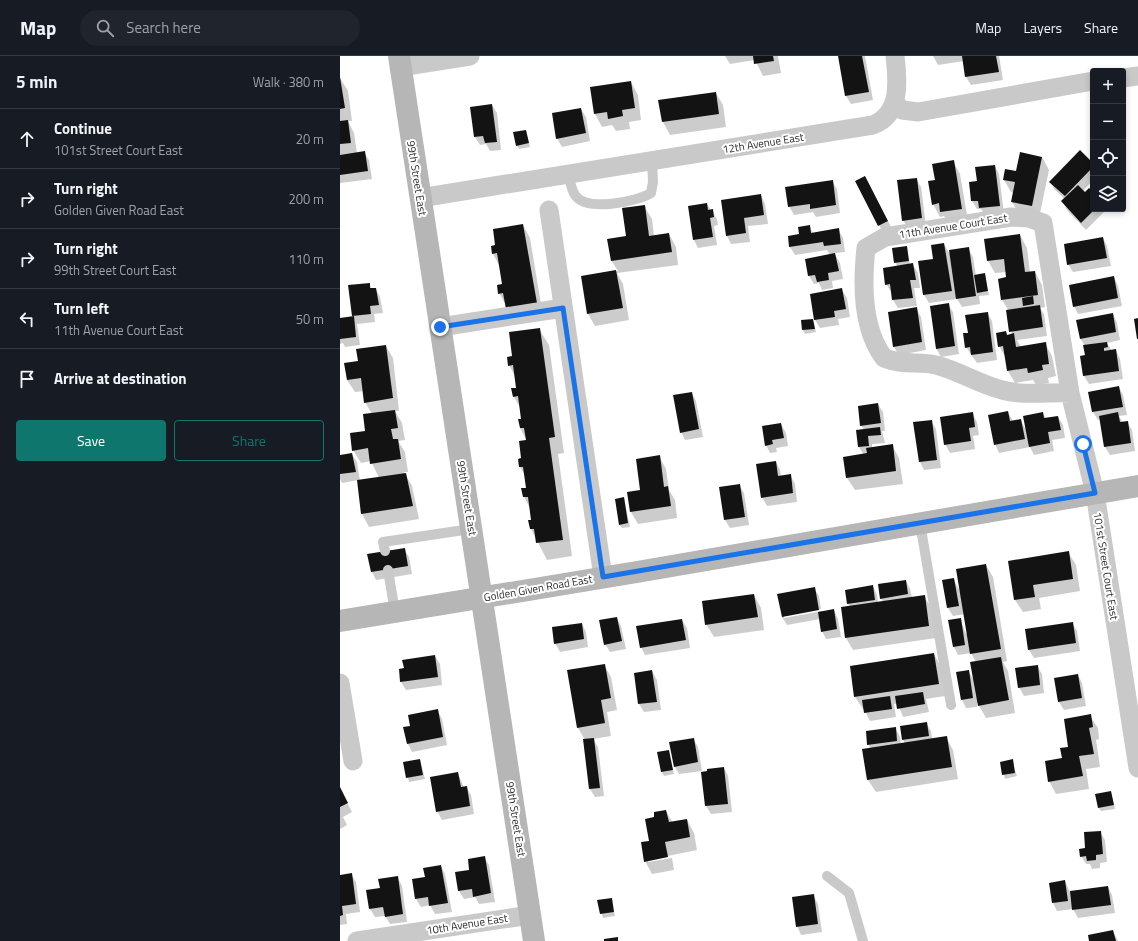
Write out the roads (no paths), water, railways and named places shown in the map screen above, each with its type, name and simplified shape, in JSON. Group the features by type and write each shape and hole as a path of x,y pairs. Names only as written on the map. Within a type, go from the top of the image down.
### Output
{"street":[{"path":"400,62 470,56"},
{"path":"895,56 897,75 895,103 902,110 918,112 1090,82"},
{"name":"99th Street East","path":"400,62 534,941"},
{"path":"1126,78 1138,76"},
{"name":"12th Avenue East","path":"420,198 873,125 881,122 895,103"},
{"path":"549,210 603,577"},
{"name":"11th Avenue Court East","path":"1043,223 1029,218 1012,217 885,237 866,248 863,270 867,317 871,337 884,358 906,364 929,364 946,368 1002,390 1016,392 1070,393"},
{"name":"101st Street Court East","path":"1043,223 1070,393 1095,493 1138,768"},
{"path":"440,327 563,308"},
{"name":"Golden Given Road East","path":"340,621 1138,486"},
{"path":"340,683 352,761"},
{"name":"10th Avenue East","path":"357,941 530,915"}],"lane":[{"path":"568,174 574,194 581,200 605,205 643,198 651,193 653,182 652,160"},
{"path":"920,523 951,705"},
{"path":"385,551 383,542 471,529"},
{"path":"388,570 394,612"},
{"path":"828,876 849,893 863,941"}]}
